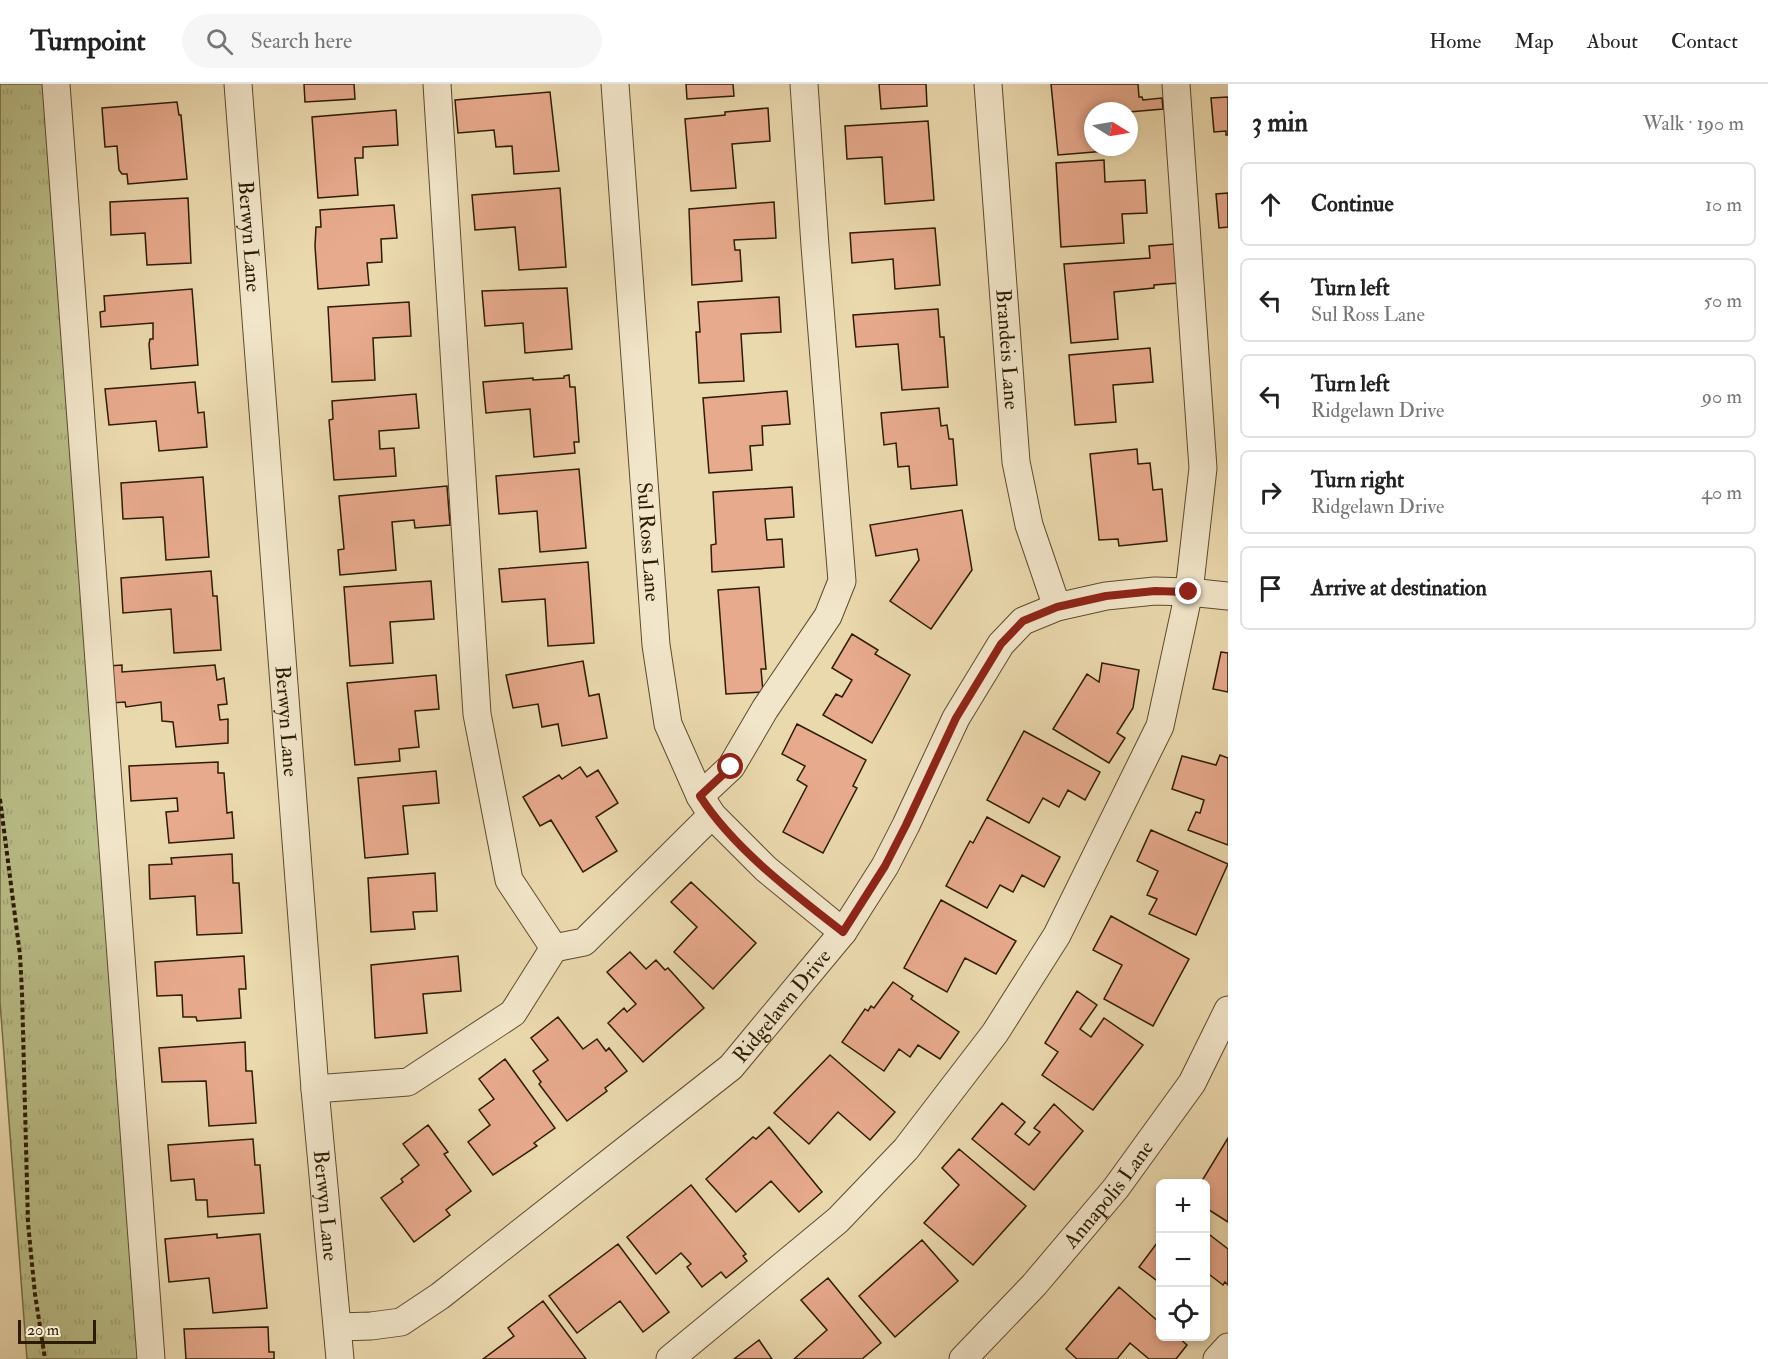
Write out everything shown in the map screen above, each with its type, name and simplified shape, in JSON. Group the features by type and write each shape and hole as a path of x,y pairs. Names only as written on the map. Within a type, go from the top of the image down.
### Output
{"street":[{"path":"56,84 151,1359"},
{"name":"Berwyn Lane","path":"238,84 315,1089 340,1359"},
{"path":"436,84 477,714 509,880 554,948"},
{"name":"Sul Ross Lane","path":"615,84 656,645 668,724 706,805 766,869 843,932"},
{"path":"315,1089 408,1082 513,1013 554,948 584,942 706,805 765,709 828,616 842,581 804,84"},
{"name":"Brandeis Lane","path":"988,84 1016,462 1029,525 1057,607"},
{"path":"670,1359 838,1220 906,1149 995,1033 1057,935 1160,726 1189,592 1203,468 1176,84"},
{"name":"Ridgelawn Drive","path":"338,1327 401,1322 459,1281 731,1066 843,932 885,866 956,718 1001,644 1023,621 1057,607 1106,596 1155,591 1228,596"},
{"name":"Annapolis Lane","path":"963,1359 1034,1285 1116,1188 1192,1083 1228,1010"},
{"path":"1217,1359 1228,1347"}],"path":[{"path":"0,799 20,954 28,1222 35,1294 45,1359"}],"green space":[{"path":"0,84 66,84 162,1359 27,1359 0,1002"}],"building":[{"path":"304,84 354,84 355,99 305,102"},
{"path":"686,84 733,84 734,96 687,99"},
{"path":"879,84 926,84 927,106 881,109"},
{"path":"1051,84 1138,84 1139,97 1143,100 1162,98 1163,109 1138,111 1138,102 1084,102 1084,153 1058,155"},
{"path":"550,92 559,171 514,174 512,146 496,147 494,130 458,133 455,100"},
{"path":"1228,97 1228,135 1226,135 1226,131 1214,132 1211,98"},
{"path":"177,102 179,115 181,115 187,179 128,184 127,174 122,174 119,170 117,146 105,147 102,108"},
{"path":"768,108 770,141 732,144 736,188 691,191 685,119"},
{"path":"396,110 398,145 363,147 363,158 355,158 358,195 318,198 312,117"},
{"path":"928,121 934,200 885,204 882,157 847,159 845,126"},
{"path":"1104,160 1105,182 1145,180 1147,213 1122,214 1124,243 1061,247 1056,163"},
{"path":"560,188 566,267 519,270 515,227 475,230 472,195"},
{"path":"1228,193 1228,227 1219,228 1216,194"},
{"path":"188,198 191,263 147,265 145,233 111,235 110,202"},
{"path":"774,202 776,238 734,240 735,250 740,250 742,281 692,285 689,209"},
{"path":"394,205 397,238 381,239 382,262 367,263 369,285 318,289 315,246 316,227 321,227 320,210"},
{"path":"935,228 940,285 895,289 893,259 852,263 850,233"},
{"path":"1175,244 1178,283 1114,292 1118,339 1071,343 1064,264 1150,258 1149,246"},
{"path":"567,288 572,349 525,353 523,323 485,326 482,291"},
{"path":"192,289 198,365 151,369 149,344 150,339 153,339 153,323 101,327 100,312 105,311 104,296"},
{"path":"779,297 781,332 741,334 744,381 699,383 696,332 700,332 698,302"},
{"path":"409,302 411,336 373,338 375,380 332,382 328,307"},
{"path":"938,309 940,337 944,337 948,387 902,390 898,344 856,347 853,315"},
{"path":"1150,348 1153,382 1113,385 1116,422 1075,425 1069,355"},
{"path":"569,375 570,387 575,387 579,442 574,442 575,453 534,457 530,409 486,413 483,382 564,378"},
{"path":"195,382 198,413 204,412 207,447 159,451 156,421 109,425 105,389"},
{"path":"787,391 790,424 762,426 763,445 750,446 752,470 709,473 703,398"},
{"path":"416,394 419,428 379,431 380,449 394,448 396,476 334,480 329,420 333,419 332,401"},
{"path":"939,408 941,426 947,425 949,439 953,439 957,485 911,489 909,466 898,467 896,443 884,445 881,413"},
{"path":"1137,449 1138,464 1150,463 1153,490 1162,489 1167,541 1119,546 1118,539 1099,540 1090,454"},
{"path":"579,469 586,548 540,552 537,511 499,514 496,476"},
{"path":"203,477 209,557 166,560 163,517 123,519 121,483"},
{"path":"447,486 450,525 415,528 414,520 392,522 396,570 340,575 338,550 344,549 339,496"},
{"path":"792,487 794,517 765,519 767,540 782,539 784,567 712,572 711,545 716,544 713,492"},
{"path":"962,510 972,570 931,629 890,601 919,560 917,549 876,556 870,525"},
{"path":"588,562 594,643 548,646 545,599 502,602 499,569"},
{"path":"211,571 213,596 217,596 221,650 174,653 171,609 123,613 121,578"},
{"path":"431,581 434,619 390,622 393,663 350,666 344,587"},
{"path":"759,587 766,669 761,669 763,692 726,694 718,590"},
{"path":"852,634 878,650 875,654 910,675 872,743 823,715 836,694 842,697 852,680 832,668"},
{"path":"1221,652 1228,653 1228,692 1213,689"},
{"path":"583,661 589,696 599,694 607,738 562,746 558,724 542,727 538,704 513,708 506,675"},
{"path":"1102,663 1139,670 1133,708 1117,733 1125,738 1109,763 1053,729 1087,674 1099,682"},
{"path":"122,665 122,672 215,665 217,680 224,678 227,704 218,705 220,720 228,719 228,743 176,747 173,722 162,721 161,702 126,707 125,702 111,703 108,666"},
{"path":"436,675 439,709 415,711 419,747 399,749 400,761 355,765 347,683"},
{"path":"797,724 866,760 853,786 857,788 823,853 783,832 807,786 797,780 805,766 782,754"},
{"path":"1024,731 1100,772 1085,800 1068,790 1059,807 1043,798 1029,823 987,800"},
{"path":"1220,755 1228,758 1228,845 1188,830 1196,812 1200,813 1204,800 1172,789 1182,756 1216,765"},
{"path":"218,762 218,773 224,773 227,813 232,812 234,838 169,843 166,812 178,811 177,798 131,801 129,766"},
{"path":"580,767 587,777 598,770 618,803 596,817 617,851 583,872 551,820 540,826 523,797 559,775 562,779"},
{"path":"436,771 439,803 403,806 408,854 365,858 358,778"},
{"path":"987,817 1060,857 1044,887 1022,875 1013,892 1000,885 987,908 946,886 970,841 973,843"},
{"path":"1151,830 1228,864 1196,935 1149,914 1157,899 1147,895 1158,871 1137,861"},
{"path":"232,854 233,883 239,883 242,933 197,935 195,896 150,899 149,865 172,864 171,858"},
{"path":"435,873 437,911 413,912 415,929 371,932 368,878"},
{"path":"691,882 756,943 713,989 674,952 697,927 671,902"},
{"path":"941,900 1016,941 996,974 965,958 947,992 904,968"},
{"path":"1111,916 1189,959 1153,1026 1104,999 1122,965 1093,950"},
{"path":"630,952 646,969 656,960 665,970 668,968 704,1008 643,1062 608,1023 624,1008 627,1012 636,1004 607,972"},
{"path":"244,956 246,989 239,989 241,1018 197,1021 196,1017 183,1017 182,995 157,996 155,962"},
{"path":"458,956 461,991 423,994 427,1033 375,1038 371,965"},
{"path":"893,982 913,996 911,999 959,1032 940,1059 918,1045 910,1057 899,1049 884,1071 842,1042 865,1009 868,1011 871,1006 874,1008"},
{"path":"1077,991 1097,1005 1080,1029 1091,1037 1104,1018 1143,1045 1093,1110 1042,1075 1058,1052 1045,1043"},
{"path":"558,1017 583,1049 597,1039 606,1051 609,1048 627,1071 605,1088 607,1091 567,1121 539,1084 541,1082 533,1071 548,1060 531,1038"},
{"path":"245,1042 246,1071 252,1071 256,1123 209,1126 206,1081 162,1082 159,1048"},
{"path":"830,1055 895,1112 870,1140 838,1112 809,1144 774,1113"},
{"path":"505,1059 555,1128 534,1143 537,1146 493,1175 468,1142 490,1125 479,1110 494,1099 479,1079"},
{"path":"1002,1103 1025,1122 1015,1134 1029,1145 1040,1132 1034,1128 1054,1104 1083,1131 1034,1190 972,1139"},
{"path":"428,1125 448,1152 444,1154 471,1191 446,1210 450,1215 414,1242 381,1198 403,1182 401,1179 419,1165 403,1144"},
{"path":"769,1127 822,1192 799,1212 771,1181 736,1212 706,1179 753,1137 756,1139"},
{"path":"1228,1138 1228,1222 1210,1211 1210,1179 1203,1179"},
{"path":"253,1139 255,1165 260,1165 264,1213 208,1217 207,1200 196,1200 194,1179 171,1181 168,1145"},
{"path":"959,1149 1026,1206 973,1265 924,1223 959,1185 942,1168"},
{"path":"691,1185 746,1254 743,1256 747,1261 726,1278 721,1272 702,1287 687,1267 691,1264 681,1253 656,1274 627,1237"},
{"path":"217,1234 217,1238 260,1234 267,1308 213,1313 209,1278 169,1282 165,1239"},
{"path":"1210,1235 1228,1249 1228,1285 1225,1282 1223,1285 1210,1275"},
{"path":"922,1240 958,1281 895,1337 859,1296"},
{"path":"618,1244 669,1312 643,1332 620,1301 577,1333 549,1296"},
{"path":"1156,1244 1156,1280 1139,1267"},
{"path":"828,1278 881,1343 862,1359 794,1359 827,1330 801,1300"},
{"path":"1119,1287 1156,1319 1156,1341 1183,1341 1187,1345 1176,1359 1149,1359 1130,1343 1117,1359 1077,1359 1066,1349"},
{"path":"543,1301 586,1359 483,1359 514,1336 508,1328"},
{"path":"268,1327 269,1352 274,1352 274,1359 186,1359 184,1329"},
{"path":"759,1340 772,1359 734,1359"}],"route":[{"path":"731,767 700,796 712,815 766,869 843,932 885,866 956,718 1001,644 1023,621 1057,607 1106,596 1155,591 1189,592"}]}
